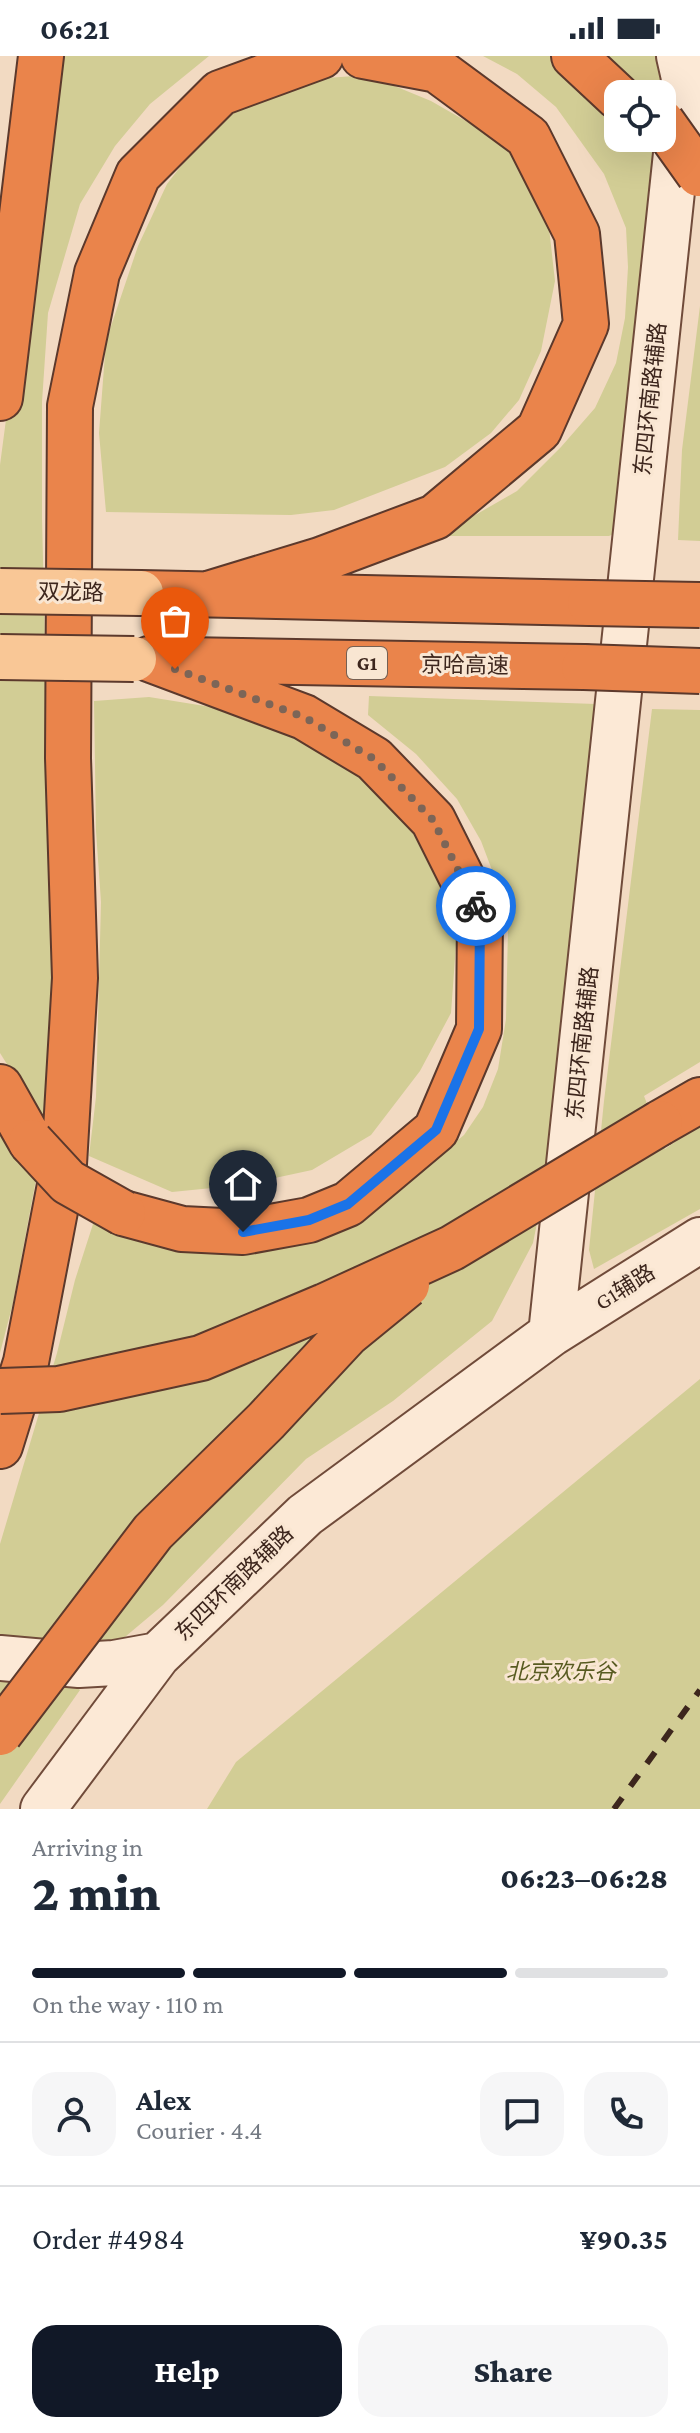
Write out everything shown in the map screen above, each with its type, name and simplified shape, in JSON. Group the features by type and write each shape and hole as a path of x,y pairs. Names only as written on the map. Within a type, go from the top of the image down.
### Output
{"highway":[{"path":"0,398 41,56"},
{"path":"0,1446 26,1362 64,1164 75,978 68,758 70,406 97,273 138,175 220,93 321,56"},
{"path":"208,594 320,560 435,517 539,430 586,324 577,234 528,137 437,70 363,56"},
{"path":"574,56 604,84"},
{"path":"614,56 632,80"},
{"path":"676,141 700,174"},
{"path":"676,152 700,174"},
{"path":"141,593 700,605"},
{"path":"0,1087 31,1142 68,1182 123,1213 182,1229 243,1232 309,1220 348,1204 436,1130 479,1029 480,914 433,820 374,759 304,717 142,659"},
{"name":"京哈高速","path":"142,659 700,671"},
{"path":"0,1391 59,1389 201,1358 452,1248 700,1100"},
{"path":"0,1733 153,1532 266,1421 347,1334 452,1248"}],"main road":[{"name":"东四环南路辅路","path":"43,1809 158,1655 305,1515 551,1334 684,78 679,56"},
{"name":"双龙路","path":"0,591 141,593"},
{"path":"0,657 142,659"},
{"name":"G1辅路","path":"551,1334 700,1240"},
{"path":"0,1658 79,1665 114,1663 158,1655"}],"green space":[{"path":"54,56 209,56 150,104 115,146 80,204 48,313 42,402 42,518 47,727 58,905 44,1115 35,1109 0,1053 0,465"},
{"path":"483,56 668,56 664,80 604,80 604,152 659,152 618,532 609,536 423,536 477,514 517,491 595,408 616,363 625,318 628,267 626,228 604,174 556,107 517,74"},
{"path":"368,75 431,101 506,144 547,210 555,281 541,351 519,400 491,433 445,467 334,510 291,515 106,512 99,433 106,341 138,246 167,184 219,117 286,81"},
{"path":"700,306 700,541 678,540 682,450"},
{"path":"369,696 596,704 554,1115 533,1243 492,1321 393,1401 306,1459 163,1605 119,1642 100,1649 0,1639 0,1544 94,1221 155,1237 407,1182 464,1135 483,1107 498,1069 506,1019 508,929 495,878 481,841 457,799 416,754 368,715"},
{"path":"149,697 211,707 293,732 372,780 435,855 457,931 451,1013 420,1071 371,1135 312,1170 242,1185 172,1192 89,1156 96,1097 101,902 96,831 94,701"},
{"path":"652,709 700,710 700,1062 644,1096 665,1149 700,1124 700,1209 594,1269 589,1250 604,1101"},
{"path":"0,1133 37,1174 13,1303 0,1353"},
{"name":"北京欢乐谷","path":"700,1379 700,1809 207,1809 236,1762"},
{"path":"0,1681 74,1685 80,1690 0,1804"}],"railway":[{"path":"614,1809 700,1690"}],"way so far":[{"path":"175,669 304,717 374,759 433,820 476,906"}],"route":[{"path":"243,1232 309,1220 348,1204 436,1130 479,1029 480,914 476,906"}]}
